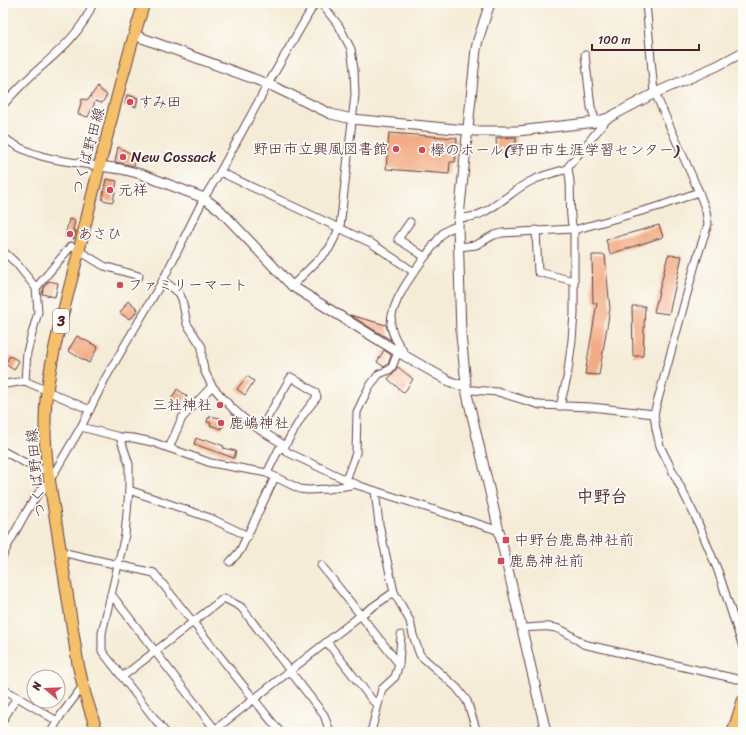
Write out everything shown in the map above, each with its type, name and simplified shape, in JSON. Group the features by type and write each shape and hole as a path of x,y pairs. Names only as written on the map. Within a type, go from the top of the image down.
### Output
{"main road":[{"name":"つくば野田線","path":"97,732 83,686 74,639 49,476 45,426 48,390 57,339 99,166 144,3"},
{"path":"733,732 743,701"}],"street":[{"path":"3,105 16,90 47,63 78,31 88,16 93,3"},
{"path":"3,556 25,514 81,427 105,379 163,280 204,198 220,172 268,84 316,3"},
{"path":"292,286 329,249 340,228 355,95 351,49 339,26 321,3"},
{"path":"490,3 476,49 459,222 461,335 466,389 546,732"},
{"path":"646,3 654,93 699,192 710,225 696,261 654,414 656,429 660,446 696,518 718,571 743,647"},
{"path":"134,35 268,84 331,114 352,119 467,131 518,131 596,122 608,118 654,93 717,66 743,52"},
{"path":"585,55 592,107 596,122"},
{"path":"560,406 567,378 572,340 574,280 573,230 568,167 608,118"},
{"path":"3,137 37,156 121,169 141,174 204,198 220,210 292,286 408,358 466,389 498,392 540,405 592,407 654,414"},
{"path":"408,358 392,331 391,324 399,297 414,272 443,233 459,222 471,218 496,204 530,182 568,169"},
{"path":"220,172 371,243 414,272"},
{"path":"459,246 476,245 494,235 502,233 536,230 573,230 630,215 699,192"},
{"path":"410,222 398,239 425,257"},
{"path":"536,230 538,272 574,280"},
{"path":"36,288 71,246 104,266 139,276"},
{"path":"3,251 17,264 36,288 38,312 27,352 25,381"},
{"path":"163,280 179,293 182,299 187,324 202,347 204,370 212,386 233,409 249,423 284,447 287,452 356,484 500,531"},
{"path":"346,480 356,453 357,412 369,387 379,374 389,370 398,352"},
{"path":"260,430 291,377 315,392 317,398 303,415 284,447 279,449 267,473"},
{"path":"3,383 6,384 25,381 90,410"},
{"path":"169,448 182,418 212,386"},
{"path":"81,427 120,437 146,441 211,463 267,473 300,489 328,489 356,484"},
{"path":"120,437 129,464 125,534 102,633 102,651 165,732"},
{"path":"3,451 49,476"},
{"path":"230,562 240,551 248,536 275,477"},
{"path":"128,490 210,518 248,536"},
{"path":"375,491 379,524 394,592 410,621 420,656 457,688 467,701 477,732"},
{"path":"61,552 154,573 280,732"},
{"path":"321,565 399,664"},
{"path":"110,594 215,731 327,642 394,592"},
{"path":"122,677 224,598 241,607 324,715 330,732"},
{"path":"522,628 550,626 563,631 584,644 737,679 743,679"},
{"path":"370,732 382,689 395,677 399,664 401,635"},
{"path":"327,642 373,701 378,704"},
{"path":"51,732 57,721 83,686"},
{"path":"3,689 57,721"},
{"path":"3,720 17,697"}],"building":[{"path":"98,86 98,88 107,95 102,103 95,101 88,117 78,114 82,99 88,100"},
{"path":"127,95 138,98 136,107 125,104"},
{"name":"欅のホール(野田市生涯学習センター)","path":"389,133 457,138 455,162 450,162 449,174 386,169"},
{"path":"516,137 516,147 508,148 509,152 497,152 496,138"},
{"path":"118,147 134,155 133,158 136,158 134,166 115,162"},
{"path":"106,179 117,181 113,202 102,200"},
{"path":"69,219 75,221 73,231 76,231 74,239 65,237"},
{"path":"659,225 663,237 610,254 606,240"},
{"path":"592,255 605,255 610,309 599,375 585,374 597,303 593,303"},
{"path":"668,255 682,256 669,314 654,312"},
{"path":"49,281 58,283 55,297 42,294 44,287"},
{"path":"128,301 138,309 132,318 131,317 129,319 120,313"},
{"path":"632,306 645,306 643,356 633,356"},
{"path":"350,315 386,325 391,340 374,330"},
{"path":"77,336 98,347 89,363 68,351"},
{"path":"384,350 391,356 388,364 384,367 377,362"},
{"path":"10,356 19,361 14,370 5,364"},
{"path":"398,367 413,379 404,393 388,379"},
{"path":"247,376 254,381 245,395 237,389"},
{"path":"177,389 187,396 179,410 169,403"},
{"path":"210,416 224,419 223,422 225,422 221,429 210,425 211,423 207,422"},
{"path":"196,438 204,441 205,439 224,446 223,448 236,451 234,458 194,444"}],"place":[{"name":"すみ田","path":"130,102"},
{"name":"野田市立興風図書館","path":"396,149"},
{"name":"欅のホール(野田市生涯学習センター)","path":"422,150"},
{"name":"New Cossack","path":"123,157"},
{"name":"元祥","path":"110,190"},
{"name":"あさひ","path":"70,234"},
{"name":"ファミリーマート","path":"120,285"},
{"name":"三社神社","path":"220,405"},
{"name":"鹿嶋神社","path":"221,423"},
{"name":"中野台鹿島神社前","path":"506,540"},
{"name":"鹿島神社前","path":"501,561"}],"district":[{"name":"中野台","path":"602,496"}]}
